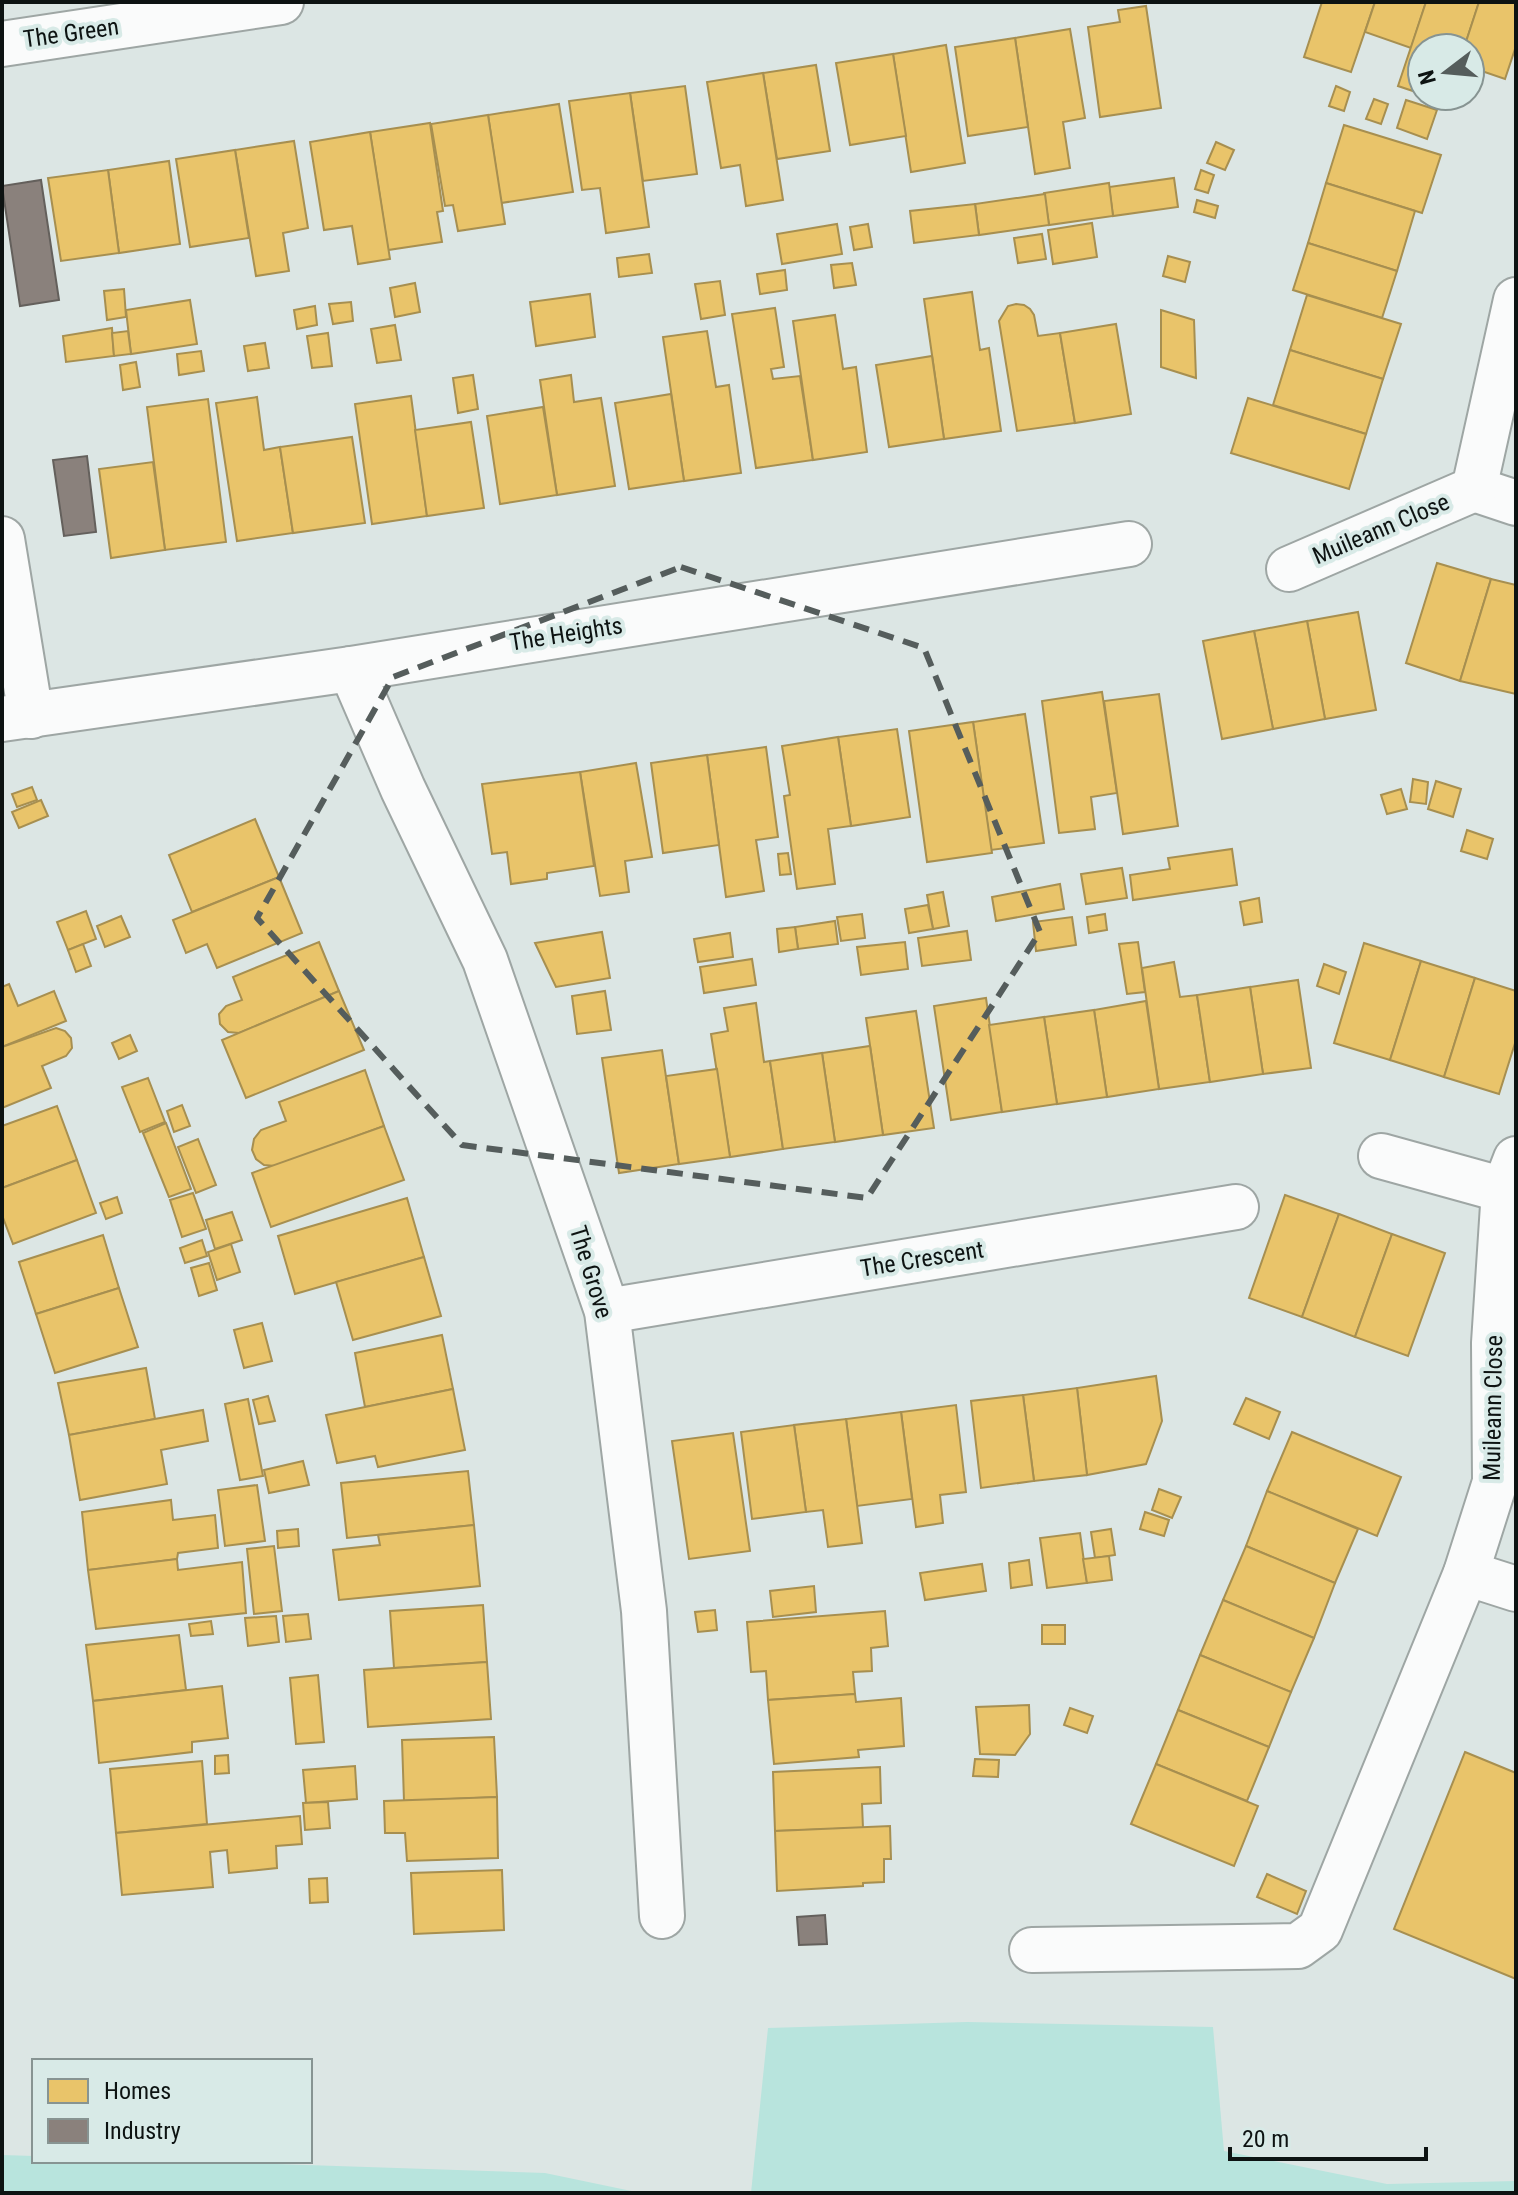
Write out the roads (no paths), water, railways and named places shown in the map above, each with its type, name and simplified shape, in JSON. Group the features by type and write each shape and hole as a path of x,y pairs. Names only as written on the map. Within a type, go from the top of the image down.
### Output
{"street":[{"name":"The Green","path":"2,44 281,2"},
{"name":"Muileann Close","path":"1474,489 1516,300"},
{"name":"Muileann Close","path":"1289,569 1474,489 1516,503"},
{"path":"2,539 16,718"},
{"name":"The Heights","path":"16,718 351,669 1129,544"},
{"name":"The Grove","path":"351,669 403,789 485,960 607,1311 644,1611 662,1916"},
{"name":"Muileann Close","path":"1032,1950 1298,1946 1320,1930 1466,1573 1495,1482 1494,1343 1510,1174 1381,1156"},
{"name":"The Crescent","path":"607,1311 1236,1207"},
{"path":"1466,1573 1516,1589"}]}
